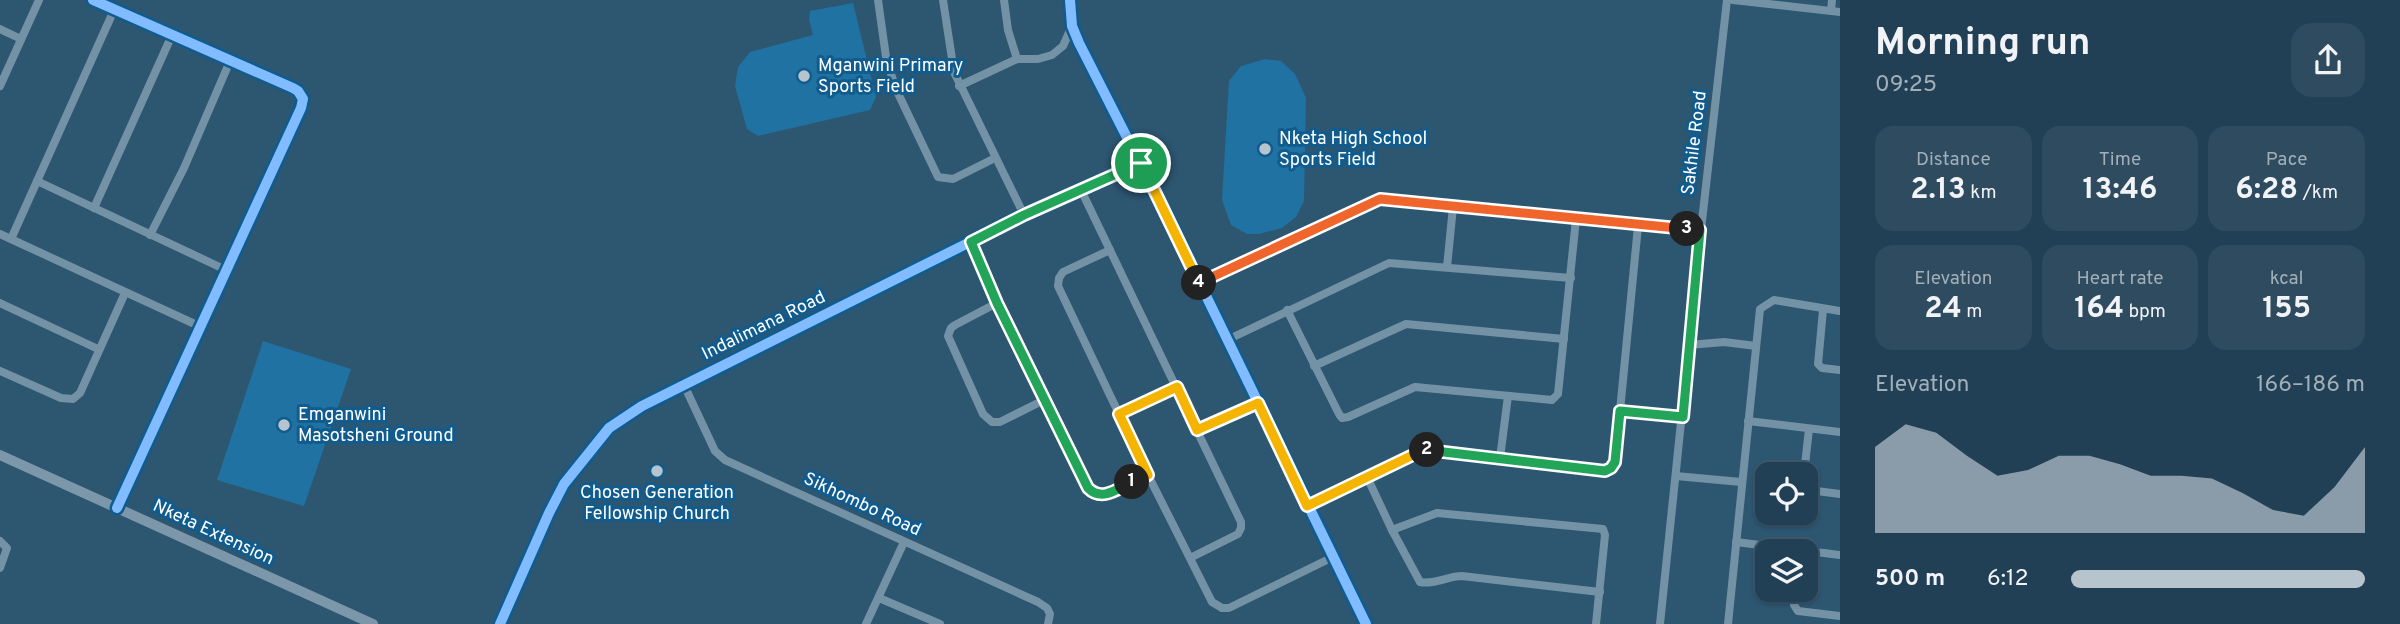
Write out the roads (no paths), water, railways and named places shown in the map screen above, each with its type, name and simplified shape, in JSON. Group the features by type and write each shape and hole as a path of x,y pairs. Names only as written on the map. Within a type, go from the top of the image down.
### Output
{"street":[{"path":"0,86 39,0"},
{"path":"93,0 298,91 303,99 117,508"},
{"path":"878,0 886,57 895,87 938,177 953,179 995,158"},
{"path":"943,0 951,64 1024,215"},
{"path":"1004,0 1008,30 1017,59"},
{"path":"1070,0 1072,26 1366,624"},
{"name":"Sakhile Road","path":"1661,624 1700,230 1727,0"},
{"path":"1733,0 1780,3 1836,12 1832,0"},
{"path":"11,239 114,10"},
{"path":"960,86 1017,59 1038,59 1052,55 1063,46 1072,26"},
{"path":"0,29 21,39"},
{"path":"94,208 172,35"},
{"path":"150,235 184,168 230,61"},
{"name":"Indalimana Road","path":"500,624 549,513 575,469 609,428 642,406 1024,215 1141,163"},
{"path":"37,181 226,270"},
{"path":"1081,190 1242,526 1238,534 1190,558"},
{"path":"1200,284 1372,201 1387,198 1453,207 1700,230"},
{"path":"1447,267 1453,207"},
{"path":"1287,310 1342,418 1415,387 1550,400 1558,394 1576,219"},
{"path":"1307,506 1417,453 1431,449 1605,471 1611,468 1615,462 1639,226"},
{"path":"0,234 199,326"},
{"path":"971,242 997,303 1088,488 1095,495 1108,493 1148,475"},
{"path":"1110,250 1063,272 1058,286 1212,602 1225,608 1333,557"},
{"path":"1227,340 1389,262 1570,278"},
{"path":"0,370 61,398 73,400 80,393 125,293"},
{"path":"1728,624 1760,309 1774,300 1840,311"},
{"path":"0,303 98,349"},
{"path":"997,303 955,325 948,332 948,342 978,404 985,418 996,423 1044,400"},
{"path":"1823,310 1818,364 1822,368 1840,370"},
{"path":"1314,366 1406,324 1564,339"},
{"path":"1689,345 1724,342 1756,346"},
{"name":"Sikhombo Road","path":"684,385 719,456 1044,605 1051,614 1048,624"},
{"path":"1119,414 1177,387"},
{"path":"1500,458 1508,396"},
{"path":"1197,430 1258,403"},
{"path":"1620,411 1683,417"},
{"path":"1748,421 1840,432"},
{"path":"1805,462 1809,429"},
{"name":"Nketa Extension","path":"0,455 373,624"},
{"path":"1676,475 1741,482"},
{"path":"1367,477 1392,530 1418,579 1423,583 1462,576 1600,592"},
{"path":"1818,491 1840,494"},
{"path":"1392,530 1437,513 1601,529 1605,535 1596,624"},
{"path":"0,541 7,548 0,568"},
{"path":"866,624 904,542"},
{"path":"1736,542 1755,545"},
{"path":"1818,553 1840,555"},
{"path":"879,598 940,624"},
{"path":"1794,602 1798,611 1840,616"}],"place":[{"name":"Mganwini Primary Sports Field","path":"804,76"},
{"name":"Nketa High School Sports Field","path":"1265,149"},
{"name":"Emganwini Masotsheni Ground","path":"284,425"},
{"name":"Chosen Generation Fellowship Church","path":"657,471"}]}
